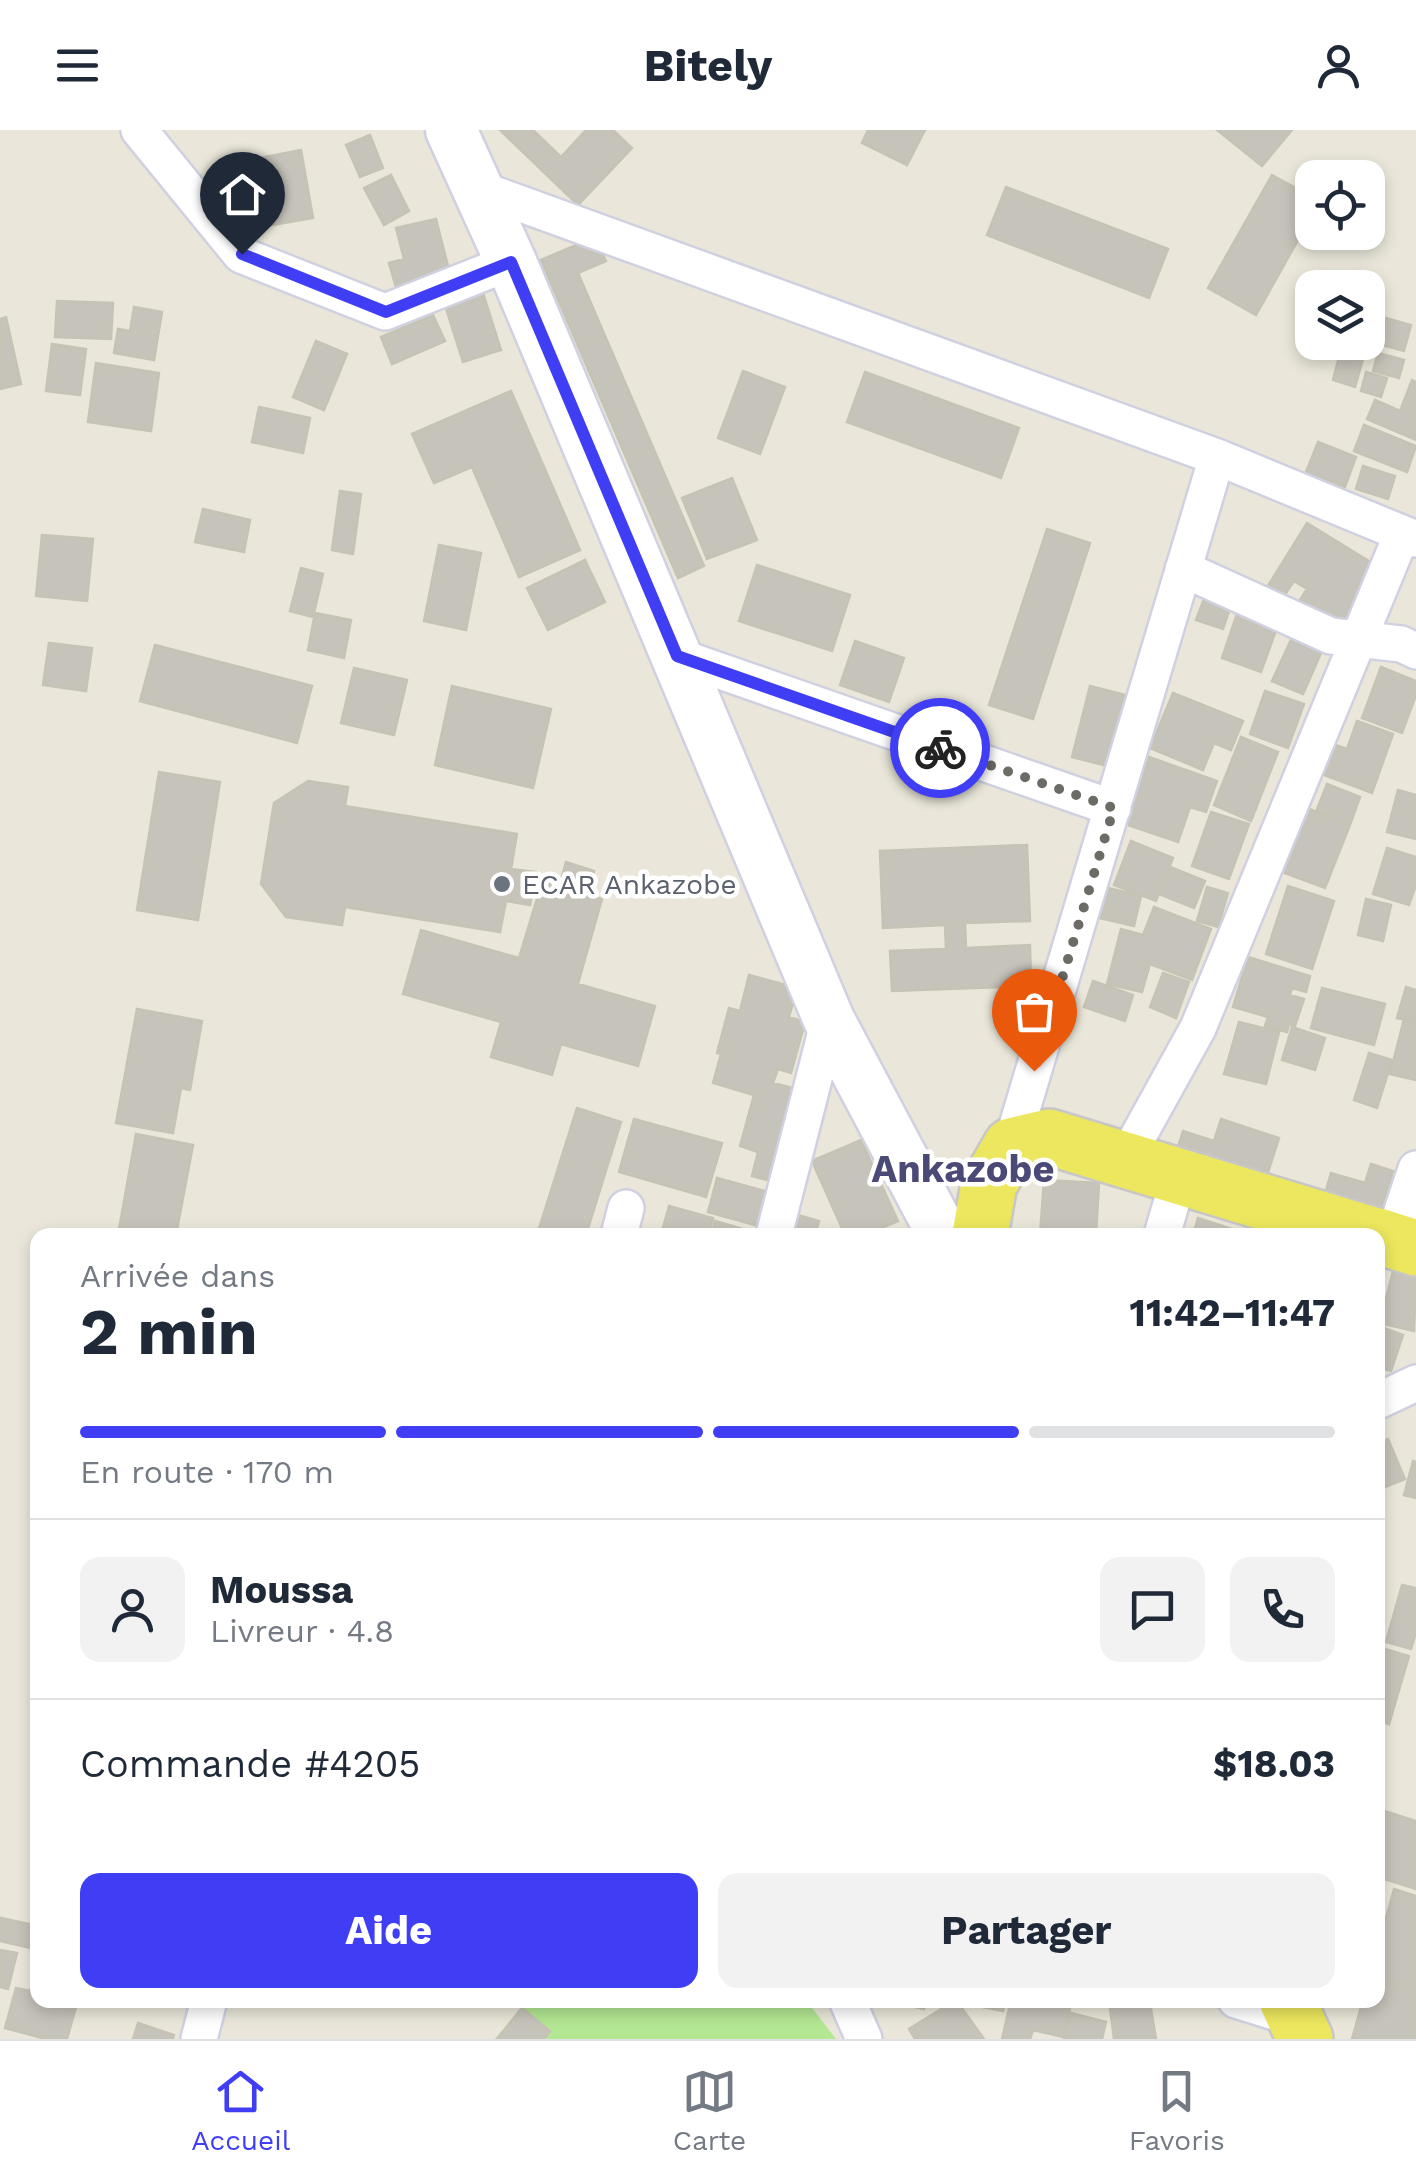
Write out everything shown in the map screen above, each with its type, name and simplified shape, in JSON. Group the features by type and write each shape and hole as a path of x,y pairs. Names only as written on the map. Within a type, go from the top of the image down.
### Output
{"main road":[{"path":"981,1228 989,1184 1011,1146 1049,1137 1350,1228"}],"street":[{"path":"140,130 242,254 386,312 511,262"},
{"path":"451,130 480,189 829,1020 938,1228"},
{"path":"480,189 1216,457 1409,536 1360,640 1198,1028 1125,1160"},
{"path":"1011,1146 1216,457"},
{"path":"1183,569 1331,636 1401,644 1416,651"},
{"path":"677,656 1114,808"},
{"path":"776,1228 829,1020"},
{"path":"1390,1240 1416,1168"},
{"path":"1164,1228 1179,1177"},
{"path":"1385,1398 1416,1383"},
{"path":"199,2039 207,2008"},
{"path":"850,2008 864,2039"},
{"path":"1260,2008 1296,2020"}],"green space":[{"path":"520,2008 812,2008 836,2039 495,2039"}],"building":[{"path":"533,130 561,157 586,130 613,130 632,148 578,205 501,131"},
{"path":"868,130 925,130 907,165 862,143"},
{"path":"1217,130 1292,130 1262,166"},
{"path":"370,135 383,168 360,177 346,145"},
{"path":"301,150 313,218 272,225 260,158"},
{"path":"391,175 409,211 384,225 364,188"},
{"path":"1272,175 1295,188 1295,245 1256,315 1208,288"},
{"path":"1006,187 1168,249 1149,298 987,235"},
{"path":"436,219 451,278 397,291 389,263 404,259 396,228"},
{"path":"595,237 606,261 578,273 704,566 678,578 541,260"},
{"path":"482,290 501,350 463,362 444,302"},
{"path":"57,301 113,303 111,339 55,337"},
{"path":"134,307 162,312 154,360 114,353 118,329 130,331"},
{"path":"433,315 445,341 392,364 381,337"},
{"path":"6,317 21,384 0,389 0,319"},
{"path":"1385,318 1411,325 1404,351 1385,346"},
{"path":"316,341 347,354 324,410 293,397"},
{"path":"52,344 86,349 80,395 46,391"},
{"path":"1385,355 1404,360 1399,378 1373,371 1376,360 1385,360"},
{"path":"1338,360 1363,360 1355,387 1333,380"},
{"path":"96,363 159,373 151,431 88,422"},
{"path":"743,371 785,387 760,454 718,438"},
{"path":"865,372 1019,428 1001,478 847,422"},
{"path":"1366,372 1387,378 1381,397 1361,391"},
{"path":"1412,380 1416,382 1416,440 1367,419 1375,400 1400,411"},
{"path":"511,391 580,550 519,577 472,467 434,483 412,434"},
{"path":"259,407 310,418 303,453 252,442"},
{"path":"1364,425 1416,446 1407,472 1354,451"},
{"path":"1318,442 1356,457 1345,487 1306,472"},
{"path":"1363,466 1395,476 1388,499 1356,489"},
{"path":"732,478 757,540 707,559 682,498"},
{"path":"340,491 361,494 353,554 332,550"},
{"path":"203,509 250,520 244,552 195,542"},
{"path":"1307,523 1380,568 1339,634 1295,608 1307,589 1294,581 1282,599 1266,589"},
{"path":"1047,529 1090,543 1033,719 989,705"},
{"path":"42,535 93,539 87,601 36,596"},
{"path":"439,545 481,553 466,630 424,621"},
{"path":"585,560 605,602 548,630 527,588"},
{"path":"757,565 850,595 832,651 739,621"},
{"path":"301,568 323,574 313,617 290,611"},
{"path":"1207,591 1233,599 1223,629 1196,620"},
{"path":"1238,611 1278,625 1261,672 1222,658"},
{"path":"315,613 351,620 344,658 308,650"},
{"path":"1295,631 1325,644 1303,694 1272,681"},
{"path":"855,641 904,658 889,702 840,685"},
{"path":"49,643 92,648 86,691 43,685"},
{"path":"155,645 312,686 297,743 140,701"},
{"path":"1381,667 1416,681 1416,695 1402,733 1362,718"},
{"path":"354,668 407,680 394,735 341,723"},
{"path":"452,686 551,709 533,788 435,765"},
{"path":"1090,686 1125,695 1107,766 1072,757"},
{"path":"1265,691 1304,704 1288,748 1250,734"},
{"path":"1173,693 1243,721 1231,750 1214,743 1203,770 1150,748"},
{"path":"1357,721 1393,734 1372,793 1316,772 1327,742 1347,749"},
{"path":"1241,737 1278,752 1251,821 1214,805"},
{"path":"1149,757 1217,781 1206,812 1190,807 1178,842 1125,824"},
{"path":"159,772 220,782 198,920 137,910"},
{"path":"308,781 348,787 345,806 517,834 511,869 536,872 530,905 506,901 500,932 345,907 342,925 286,917 261,884 274,803"},
{"path":"1327,784 1360,797 1350,825 1316,812"},
{"path":"1398,790 1416,795 1416,839 1387,832"},
{"path":"1307,808 1350,825 1325,888 1282,872"},
{"path":"1211,812 1249,824 1229,879 1192,866"},
{"path":"1131,841 1173,858 1156,901 1114,885"},
{"path":"1027,845 1030,921 965,923 966,948 1030,945 1031,986 892,991 890,951 946,949 945,925 883,928 880,851"},
{"path":"1387,848 1416,857 1416,885 1409,905 1373,894"},
{"path":"566,862 594,871 587,895 602,899 578,984 655,1006 638,1066 561,1044 552,1075 491,1057 501,1022 403,994 421,930 519,958 542,882 559,887"},
{"path":"1170,867 1205,881 1194,908 1159,894"},
{"path":"1288,886 1334,901 1312,969 1266,954"},
{"path":"1207,887 1228,893 1218,927 1197,921"},
{"path":"1108,888 1141,896 1134,926 1100,918"},
{"path":"1366,899 1391,905 1383,941 1358,935"},
{"path":"1154,907 1211,929 1192,980 1150,964 1142,992 1107,984 1121,929 1143,935"},
{"path":"1248,957 1310,976 1306,992 1292,988 1290,995 1304,999 1295,1026 1289,1024 1287,1032 1265,1026 1268,1017 1233,1007"},
{"path":"1163,973 1189,982 1176,1018 1150,1007"},
{"path":"749,975 797,988 789,1017 805,1022 791,1073 778,1069 773,1083 800,1090 775,1182 752,1176 758,1152 740,1146 754,1095 713,1083 729,1008 740,1011"},
{"path":"1093,981 1133,995 1125,1021 1084,1007"},
{"path":"1406,987 1416,990 1416,1022 1397,1018"},
{"path":"1322,988 1385,1004 1374,1045 1311,1028"},
{"path":"137,1009 202,1021 190,1090 181,1088 173,1133 116,1123"},
{"path":"1404,1019 1416,1022 1416,1080 1390,1074"},
{"path":"1239,1022 1279,1032 1266,1084 1224,1074"},
{"path":"1292,1027 1325,1038 1315,1070 1282,1060"},
{"path":"1369,1053 1392,1060 1377,1108 1354,1100"},
{"path":"577,1108 621,1122 588,1228 539,1228"},
{"path":"634,1119 722,1143 706,1197 619,1172"},
{"path":"1221,1119 1279,1138 1264,1185 1175,1157 1183,1131 1214,1141"},
{"path":"136,1134 193,1145 177,1228 119,1228"},
{"path":"861,1140 898,1221 882,1228 842,1228 812,1161"},
{"path":"1371,1164 1393,1171 1379,1219 1322,1204 1331,1173 1365,1183"},
{"path":"717,1178 776,1194 766,1228 708,1212"},
{"path":"1044,1180 1099,1183 1096,1228 1041,1228"},
{"path":"669,1206 713,1218 710,1228 663,1228"},
{"path":"791,1213 819,1221 817,1228 786,1228"},
{"path":"1198,1218 1229,1228 1195,1228"},
{"path":"715,1221 740,1228 713,1228"},
{"path":"1393,1271 1416,1277 1414,1331 1385,1324 1385,1303"},
{"path":"1385,1329 1403,1335 1391,1371 1385,1369"},
{"path":"1388,1439 1405,1479 1385,1487"},
{"path":"1413,1461 1416,1462 1416,1498 1404,1495"},
{"path":"1402,1585 1416,1588 1416,1632 1411,1649 1386,1642"},
{"path":"1385,1649 1409,1656 1389,1724 1385,1723"},
{"path":"1385,1811 1416,1821 1416,1889 1385,1879"},
{"path":"1394,1889 1416,1896 1416,1987 1385,1978 1385,1922"},
{"path":"1,1918 30,1924 30,1948 0,1941"},
{"path":"0,1950 17,1953 8,1989 0,1987"},
{"path":"1385,1978 1416,1987 1416,2039 1352,2039 1361,2008 1385,2008"},
{"path":"16,1988 30,1991 30,2008 76,2008 67,2039 46,2039 5,2028"},
{"path":"522,2008 550,2031 544,2039 497,2039"},
{"path":"943,2008 962,2008 984,2039 915,2039 909,2029"},
{"path":"1009,2008 1070,2008 1063,2037 1033,2030 1030,2039 1002,2039"},
{"path":"1110,2008 1151,2008 1156,2039 1114,2039"},
{"path":"1071,2013 1106,2022 1102,2039 1064,2039"},
{"path":"138,2023 174,2035 173,2039 133,2039"}],"way so far":[{"path":"940,748 1114,808 1034,1071"}],"place":[{"name":"ECAR Ankazobe","path":"502,884"}],"district":[{"name":"Ankazobe","path":"963,1169"}],"route":[{"path":"242,254 386,312 511,262 677,656 940,748"}]}
